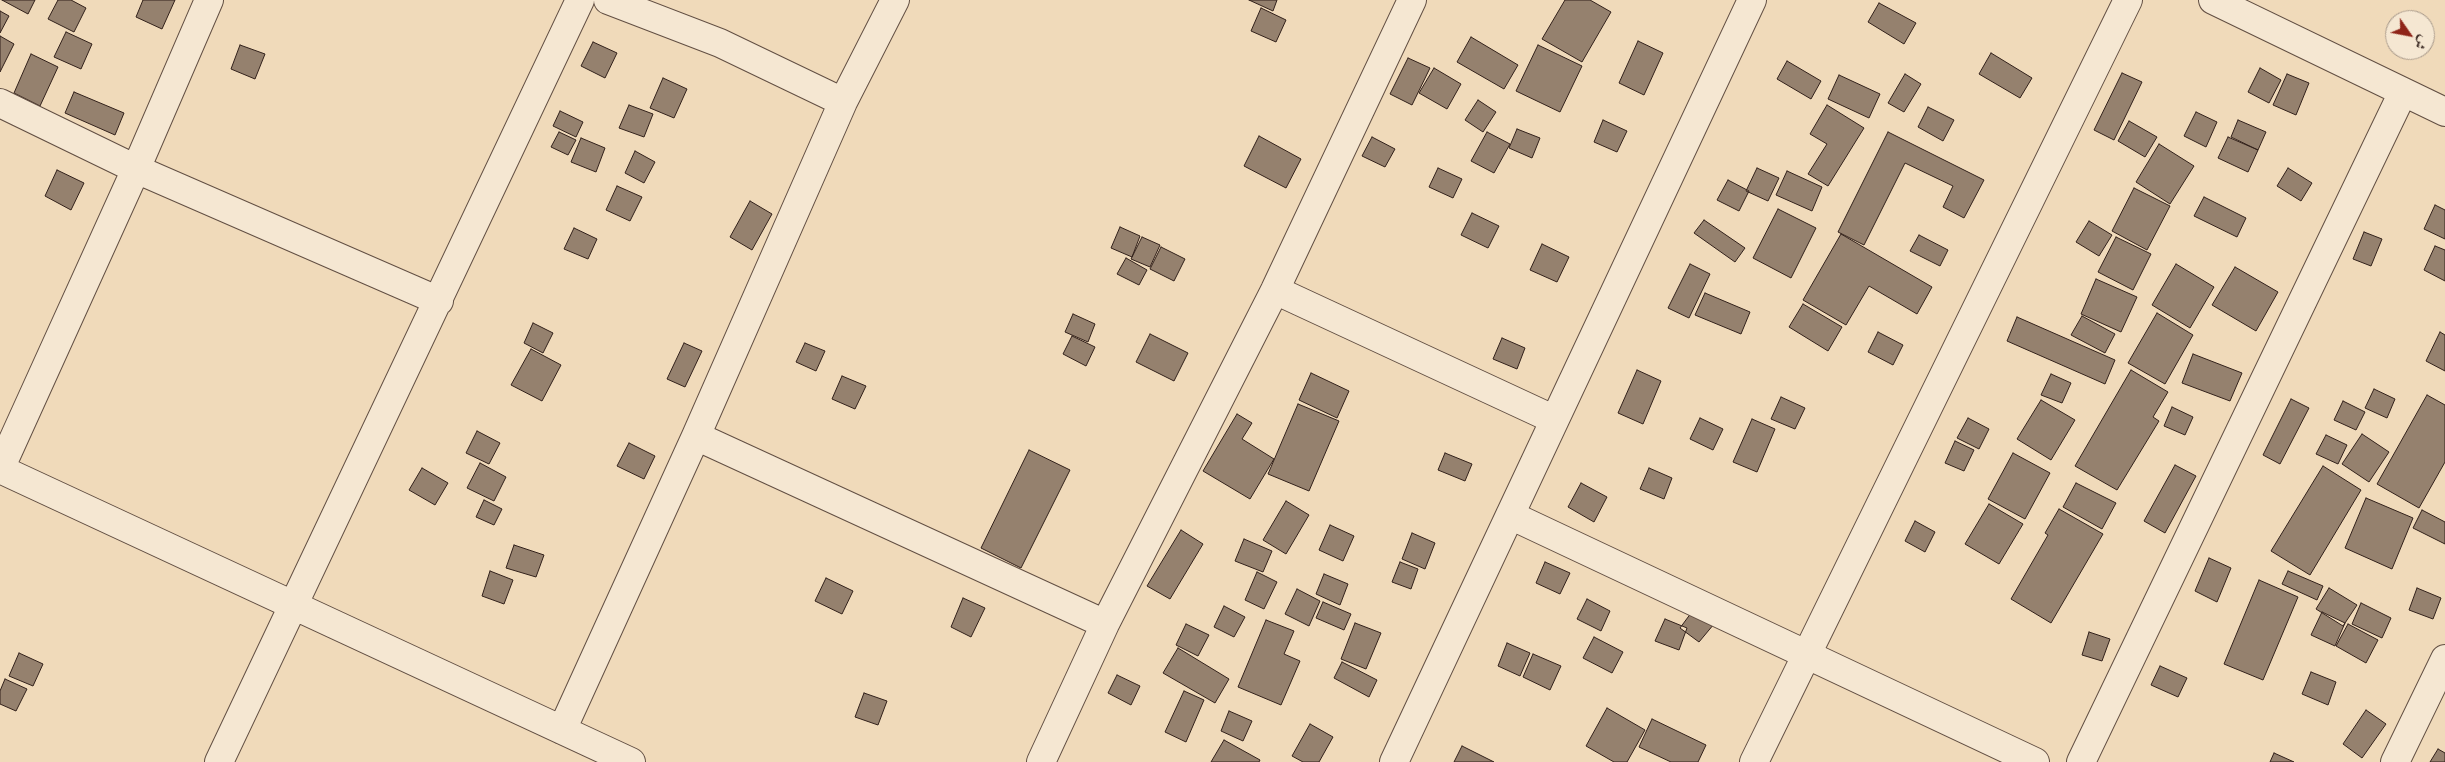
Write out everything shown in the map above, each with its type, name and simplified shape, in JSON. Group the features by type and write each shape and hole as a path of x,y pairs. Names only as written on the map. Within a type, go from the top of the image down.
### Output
{"street":[{"path":"210,0 136,169 0,469 631,762"},
{"path":"219,762 580,0"},
{"path":"608,0 720,43 843,102"},
{"path":"562,730 696,436 843,102 895,0"},
{"path":"1041,762 1105,624 1275,290 1412,0"},
{"path":"1394,762 1752,0"},
{"path":"1754,762 2128,0"},
{"path":"2214,0 2445,112"},
{"path":"2082,762 2403,92"},
{"path":"0,104 136,169 439,300"},
{"path":"1275,290 1554,419"},
{"path":"696,436 1105,624"},
{"path":"1510,515 1807,653 2035,762"},
{"path":"2395,762 2445,660"}],"building":[{"path":"2,0 35,0 28,14"},
{"path":"58,0 71,0 86,8 74,32 48,19"},
{"path":"143,0 175,0 162,29 136,17"},
{"path":"1249,0 1277,0 1273,11"},
{"path":"1565,0 1590,0 1611,12 1582,62 1542,39"},
{"path":"1879,3 1916,23 1904,44 1868,22"},
{"path":"1261,8 1286,20 1276,42 1251,31"},
{"path":"0,11 9,16 0,33"},
{"path":"66,32 92,44 81,69 54,57"},
{"path":"0,36 14,44 0,72"},
{"path":"1471,37 1518,65 1504,89 1457,62"},
{"path":"1638,41 1663,53 1644,95 1619,83"},
{"path":"593,42 617,53 605,78 581,66"},
{"path":"240,45 265,54 255,79 231,69"},
{"path":"1538,45 1582,66 1560,112 1516,91"},
{"path":"1991,53 2032,78 2020,98 1979,74"},
{"path":"31,54 58,67 40,106 14,93"},
{"path":"1408,58 1430,68 1412,105 1390,94"},
{"path":"1787,61 1821,81 1811,99 1777,79"},
{"path":"1434,68 1461,84 1447,109 1419,93"},
{"path":"2260,68 2281,80 2269,103 2248,92"},
{"path":"2122,73 2142,82 2114,140 2094,130"},
{"path":"1905,74 1921,84 1904,112 1888,103"},
{"path":"2287,74 2309,83 2296,115 2273,105"},
{"path":"1839,75 1880,94 1869,118 1828,99"},
{"path":"663,78 687,89 674,118 650,108"},
{"path":"74,92 124,113 115,135 65,113"},
{"path":"1478,100 1496,112 1483,132 1465,120"},
{"path":"629,105 653,114 644,137 619,128"},
{"path":"1827,105 1864,128 1828,186 1808,174 1827,144 1810,134"},
{"path":"1928,107 1954,120 1943,141 1918,127"},
{"path":"560,111 583,122 576,137 553,126"},
{"path":"2196,112 2217,122 2206,147 2184,136"},
{"path":"1603,120 1627,131 1617,152 1594,142"},
{"path":"2238,120 2266,132 2258,150 2231,137"},
{"path":"2129,121 2157,137 2145,157 2118,141"},
{"path":"1517,129 1540,138 1532,158 1509,148"},
{"path":"559,132 576,140 568,155 551,147"},
{"path":"1487,132 1510,144 1494,173 1471,161"},
{"path":"1888,132 1984,180 1964,218 1943,207 1953,186 1905,163 1864,245 1838,232"},
{"path":"1259,136 1301,159 1286,188 1244,166"},
{"path":"1372,137 1395,149 1385,167 1362,156"},
{"path":"2228,137 2258,150 2248,172 2218,158"},
{"path":"581,138 605,148 596,172 571,162"},
{"path":"2159,144 2194,166 2170,204 2136,182"},
{"path":"635,151 655,162 644,183 625,173"},
{"path":"1438,168 1462,179 1453,198 1429,187"},
{"path":"1757,168 1779,178 1768,201 1746,191"},
{"path":"2288,168 2312,183 2301,201 2277,186"},
{"path":"57,170 84,183 71,210 45,196"},
{"path":"1787,171 1822,187 1812,211 1776,195"},
{"path":"1728,180 1749,191 1739,211 1717,200"},
{"path":"617,186 642,197 630,221 606,210"},
{"path":"2134,188 2170,206 2147,250 2112,231"},
{"path":"2204,197 2246,218 2237,237 2194,216"},
{"path":"750,201 772,214 752,250 730,237"},
{"path":"2435,205 2445,210 2445,239 2424,229"},
{"path":"1778,209 1816,228 1791,278 1753,258"},
{"path":"1472,213 1499,226 1488,248 1461,235"},
{"path":"1704,220 1745,248 1735,262 1694,233"},
{"path":"2089,221 2112,235 2099,256 2076,242"},
{"path":"1120,227 1140,236 1132,257 1111,248"},
{"path":"574,228 597,239 588,259 564,249"},
{"path":"2364,232 2382,239 2371,266 2353,259"},
{"path":"1841,234 1932,287 1917,314 1869,286 1846,325 1803,300"},
{"path":"1919,235 1948,250 1940,266 1910,251"},
{"path":"1142,237 1160,245 1150,267 1131,259"},
{"path":"2116,237 2151,254 2133,290 2098,272"},
{"path":"1542,244 1569,257 1557,282 1530,270"},
{"path":"2435,246 2445,250 2445,281 2424,270"},
{"path":"1161,247 1185,259 1174,281 1150,269"},
{"path":"1126,258 1147,270 1139,285 1117,274"},
{"path":"1690,264 1710,274 1689,318 1668,308"},
{"path":"2176,264 2214,287 2190,328 2152,305"},
{"path":"2235,267 2278,292 2256,331 2212,305"},
{"path":"2096,279 2137,297 2121,332 2081,314"},
{"path":"1705,293 1750,312 1741,334 1695,315"},
{"path":"1803,304 1842,327 1828,351 1789,327"},
{"path":"2157,313 2193,335 2165,384 2128,363"},
{"path":"1073,314 1095,324 1088,342 1065,332"},
{"path":"2082,316 2115,334 2105,353 2071,335"},
{"path":"2017,317 2115,360 2105,384 2007,341"},
{"path":"533,323 553,333 543,353 524,343"},
{"path":"1878,332 1903,345 1893,365 1868,352"},
{"path":"2440,332 2445,335 2445,371 2426,361"},
{"path":"1150,334 1188,353 1174,381 1136,362"},
{"path":"1072,336 1095,347 1086,366 1063,354"},
{"path":"1502,338 1525,348 1517,369 1493,359"},
{"path":"684,343 702,351 685,387 667,379"},
{"path":"805,343 825,351 816,371 796,362"},
{"path":"531,349 561,365 542,401 511,385"},
{"path":"2193,354 2242,373 2230,401 2182,383"},
{"path":"1637,370 1661,381 1643,424 1618,413"},
{"path":"2131,370 2168,392 2153,417 2159,421 2117,490 2075,466"},
{"path":"1311,373 1349,391 1337,418 1299,400"},
{"path":"2051,374 2071,383 2062,403 2041,395"},
{"path":"842,376 866,386 855,409 832,399"},
{"path":"2374,389 2395,399 2387,418 2365,408"},
{"path":"2427,395 2445,405 2445,462 2419,508 2377,484"},
{"path":"1781,397 1805,408 1795,429 1771,419"},
{"path":"2291,399 2309,408 2280,464 2263,455"},
{"path":"2041,400 2075,420 2051,460 2017,439"},
{"path":"2343,401 2365,412 2356,430 2334,420"},
{"path":"1298,404 1339,421 1309,491 1268,474"},
{"path":"2172,407 2193,417 2185,435 2164,426"},
{"path":"1237,414 1252,423 1242,439 1274,459 1250,499 1203,471"},
{"path":"1700,418 1723,429 1713,450 1690,439"},
{"path":"1968,418 1989,429 1979,449 1957,438"},
{"path":"1752,419 1775,429 1757,472 1733,462"},
{"path":"477,431 500,443 489,464 466,453"},
{"path":"2362,434 2389,452 2369,482 2342,464"},
{"path":"2326,435 2347,445 2338,464 2316,454"},
{"path":"1955,441 1974,450 1964,471 1945,463"},
{"path":"629,443 655,456 644,479 617,466"},
{"path":"1029,450 1070,470 1021,568 981,548"},
{"path":"1445,453 1472,464 1465,481 1438,470"},
{"path":"2013,453 2050,473 2025,519 1988,499"},
{"path":"480,463 506,477 494,501 467,488"},
{"path":"2175,465 2196,476 2165,533 2144,521"},
{"path":"2323,466 2361,490 2310,575 2271,551"},
{"path":"422,468 448,483 435,505 409,490"},
{"path":"1649,468 1672,478 1664,499 1640,489"},
{"path":"1581,483 1607,497 1594,522 1568,507"},
{"path":"2076,483 2116,503 2102,529 2063,507"},
{"path":"2366,498 2413,518 2392,569 2345,548"},
{"path":"484,500 502,509 494,525 476,517"},
{"path":"1286,501 1309,515 1286,554 1263,540"},
{"path":"1989,504 2023,524 1999,564 1965,544"},
{"path":"2059,509 2103,534 2051,623 2011,599 2048,535 2045,533"},
{"path":"2422,510 2445,522 2445,544 2413,528"},
{"path":"1915,521 1935,532 1925,552 1905,541"},
{"path":"1330,525 1354,536 1343,561 1319,550"},
{"path":"1181,530 1203,544 1170,599 1147,586"},
{"path":"1412,533 1435,543 1425,569 1402,559"},
{"path":"1244,539 1272,551 1263,572 1235,561"},
{"path":"514,545 544,555 536,577 506,568"},
{"path":"2209,558 2231,568 2217,602 2195,591"},
{"path":"1400,562 1418,569 1411,589 1392,582"},
{"path":"1545,562 1570,573 1560,594 1536,583"},
{"path":"490,571 513,580 504,604 482,596"},
{"path":"2288,571 2323,586 2317,600 2282,584"},
{"path":"1257,572 1277,582 1264,609 1245,600"},
{"path":"1324,574 1348,584 1340,605 1316,594"},
{"path":"826,578 853,591 842,614 815,601"},
{"path":"2259,580 2298,597 2263,680 2224,664"},
{"path":"2329,588 2357,605 2343,626 2316,609"},
{"path":"2417,588 2441,598 2433,619 2409,610"},
{"path":"1297,589 1320,601 1309,626 1285,614"},
{"path":"963,598 985,608 971,637 951,627"},
{"path":"1587,599 1610,611 1601,631 1577,619"},
{"path":"1323,602 1351,614 1344,630 1316,618"},
{"path":"2361,603 2391,618 2382,638 2352,624"},
{"path":"1224,606 1245,617 1234,637 1214,627"},
{"path":"1694,609 1714,624 1699,642 1680,628"},
{"path":"2322,612 2345,623 2335,646 2311,635"},
{"path":"1665,619 1687,628 1679,650 1655,641"},
{"path":"1266,620 1294,631 1284,654 1300,661 1281,705 1238,687"},
{"path":"1355,623 1381,633 1366,669 1341,659"},
{"path":"1186,624 1209,635 1198,656 1176,645"},
{"path":"2348,624 2378,640 2366,663 2336,646"},
{"path":"2089,632 2110,639 2102,661 2082,655"},
{"path":"1594,637 1623,652 1612,673 1583,658"},
{"path":"1507,643 1530,653 1520,676 1498,666"},
{"path":"1178,648 1229,679 1215,703 1163,673"},
{"path":"19,653 43,664 33,686 9,676"},
{"path":"1533,654 1561,666 1550,690 1523,677"},
{"path":"1342,662 1377,680 1369,697 1334,678"},
{"path":"2160,666 2187,678 2178,697 2151,685"},
{"path":"2311,672 2336,682 2328,705 2302,694"},
{"path":"1117,675 1140,686 1131,705 1108,693"},
{"path":"5,679 27,689 16,711 0,704 0,691"},
{"path":"1184,691 1204,700 1186,742 1165,732"},
{"path":"864,693 887,701 878,725 855,717"},
{"path":"1607,708 1645,730 1627,762 1614,762 1586,746"},
{"path":"2366,710 2386,724 2362,758 2343,744"},
{"path":"1229,711 1252,721 1243,741 1221,731"},
{"path":"1652,719 1706,745 1698,762 1671,762 1639,747"},
{"path":"1310,724 1333,737 1319,762 1303,762 1292,756"},
{"path":"1224,740 1260,760 1259,762 1211,762"},
{"path":"1462,746 1494,762 1454,762"},
{"path":"2438,749 2445,753 2445,762 2430,762"},
{"path":"2274,753 2294,762 2270,762"}]}
